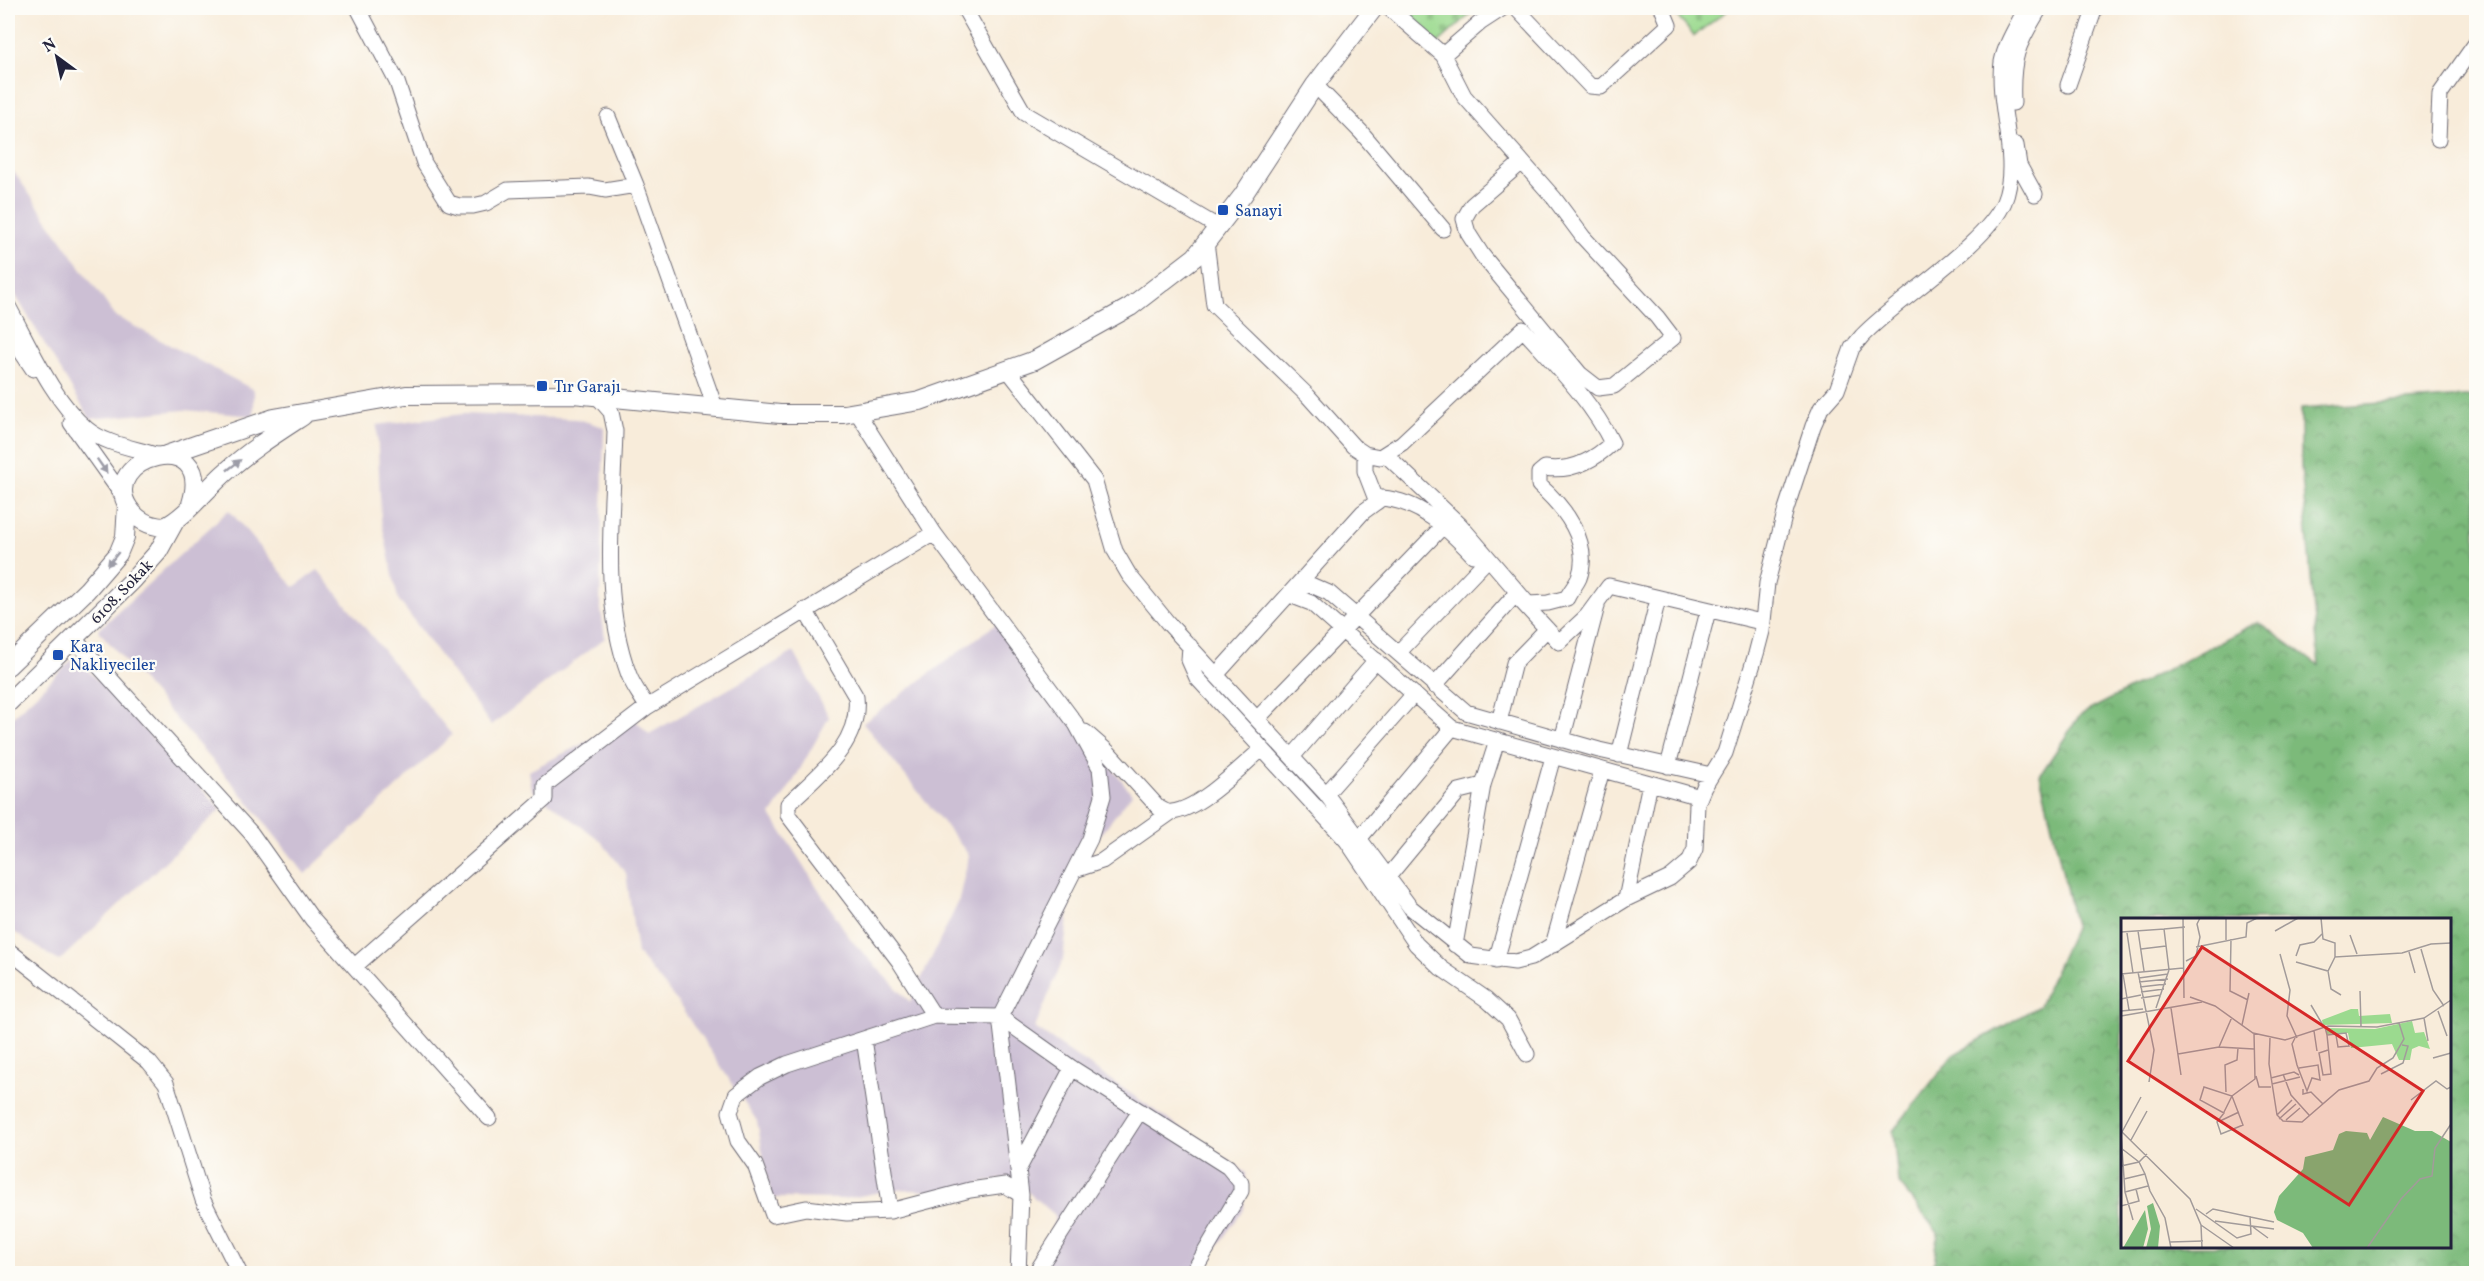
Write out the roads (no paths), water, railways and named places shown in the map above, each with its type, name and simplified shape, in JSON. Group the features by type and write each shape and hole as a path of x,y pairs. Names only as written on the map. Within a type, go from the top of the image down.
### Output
{"main road":[{"path":"307,413 227,471 174,523 164,527 143,522 125,500 127,477 136,467 161,455 262,422 307,413 406,395 496,393 597,396 780,414 857,412 920,401 1035,360 1130,307 1195,256 1243,195 1315,85 1374,8"},
{"path":"161,455 183,460 190,468 195,478 191,504"},
{"name":"6108. Sokak","path":"8,666 87,590 118,554 125,537 125,500"},
{"name":"6108. Sokak","path":"8,703 75,640 158,552 174,523"}],"street":[{"path":"358,8 397,82 424,164 449,202 459,206 473,206 486,203 508,190 553,187 605,190 636,185"},
{"path":"964,8 1024,113 1218,227"},
{"path":"1389,8 1443,55 1464,96 1522,162 1583,237 1657,317 1673,338 1614,386 1598,388 1580,374 1482,255 1468,233 1464,219 1472,205 1522,162"},
{"path":"1443,55 1480,22 1503,8"},
{"path":"1516,8 1590,86 1602,87 1669,25 1662,8"},
{"path":"1008,370 1094,480 1115,551 1129,575 1216,675 1326,794 1410,907 1471,956 1496,961 1531,958 1626,899 1670,878 1689,862 1695,849 1700,797 1725,753 1762,631 1761,622 1767,583 1786,509 1812,426 1821,408 1837,390 1852,348 1876,321 1985,231 2004,202 2009,172 2001,78 2003,60 2007,43 2026,8"},
{"path":"2035,194 2019,165 2014,135 2012,62 2023,35 2040,8"},
{"path":"2068,85 2095,8"},
{"path":"2438,139 2440,94 2476,43"},
{"path":"1315,85 1360,132 1443,229"},
{"path":"608,117 636,185 715,407"},
{"path":"1206,242 1214,305 1308,396 1353,446 1365,454 1380,457 1402,443 1523,329 1563,375 1604,428 1612,443 1598,456 1563,471 1545,468 1539,473 1539,485 1555,499 1576,529 1582,554 1579,578 1567,598 1548,603 1528,604 1460,525 1385,454"},
{"path":"8,306 51,382 69,409 87,429 120,444 161,455"},
{"path":"8,332 125,500"},
{"path":"597,396 611,412 615,431 611,573 614,617 629,675 647,707"},
{"path":"857,412 934,534 1076,724 1100,768 1103,796 1090,839 1000,1017 1021,1195 1018,1274"},
{"path":"1365,454 1365,471 1377,501"},
{"path":"1216,675 1363,512 1382,498 1397,499 1444,525 1515,595 1558,642 1587,616 1609,586 1761,622"},
{"path":"1257,719 1444,525"},
{"path":"355,966 545,799 545,785 647,707 934,534"},
{"path":"1398,653 1483,564"},
{"path":"1294,591 1311,585 1329,593 1466,712 1562,740 1711,775"},
{"path":"1294,591 1343,630 1452,728 1700,797"},
{"path":"1434,686 1515,595"},
{"path":"1619,754 1658,599"},
{"path":"1562,740 1599,600"},
{"path":"805,610 856,697 858,710 846,742 831,763 788,804 788,815 898,961 934,1016"},
{"path":"1668,766 1708,611"},
{"path":"1499,722 1514,663 1547,629"},
{"path":"75,640 251,833 312,919 489,1118"},
{"path":"1190,646 1189,660 1197,678 1347,841 1416,944 1441,968 1486,999 1508,1019 1527,1054"},
{"path":"1292,757 1376,660"},
{"path":"1326,794 1414,694"},
{"path":"1076,724 1108,753 1159,808 1170,813"},
{"path":"1359,839 1452,728"},
{"path":"1455,945 1483,784 1497,741"},
{"path":"1075,870 1102,861 1170,813 1183,809 1209,793 1261,750"},
{"path":"1496,961 1553,757"},
{"path":"1553,945 1602,770"},
{"path":"1626,899 1650,783"},
{"path":"1387,878 1460,791 1483,784"},
{"path":"8,950 149,1062 166,1083 203,1200 240,1274"},
{"path":"1021,1195 1005,1185 970,1190 890,1211 847,1213 806,1208 773,1215 755,1165 738,1141 730,1112 736,1095 760,1077 787,1064 934,1016 1000,1017 1072,1068 1228,1167 1241,1183 1241,1191 1192,1274"},
{"path":"864,1039 890,1211"},
{"path":"1018,1170 1072,1068"},
{"path":"1035,1274 1140,1111"}],"place":[{"name":"Sanayi","path":"1223,210"},
{"name":"Tır Garajı","path":"542,386"},
{"name":"Kara Nakliyeciler","path":"58,655"}]}
